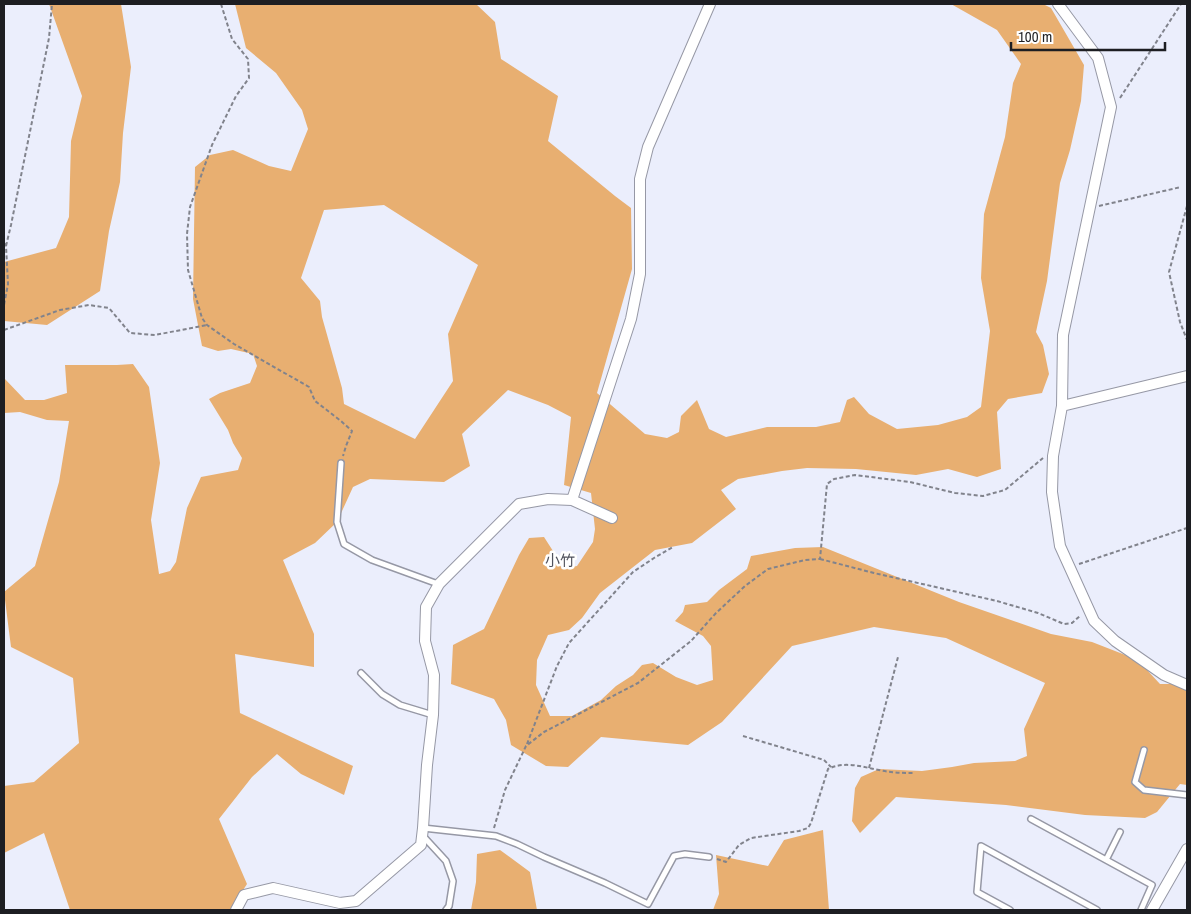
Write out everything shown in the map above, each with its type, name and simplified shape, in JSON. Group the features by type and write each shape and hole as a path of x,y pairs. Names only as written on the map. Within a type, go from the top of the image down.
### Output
{"street":[{"path":"572,500 631,319 640,274 640,179 648,147 710,4"},
{"path":"1058,4 1098,58 1111,106 1063,335 1062,406 1053,456 1052,492 1060,546 1094,621 1115,641 1164,675 1187,685"},
{"path":"1062,406 1187,376"},
{"path":"236,910 244,894 273,888 340,903 356,901 421,844 433,715 434,675 425,641 426,607 439,584 519,504 548,499 572,500 612,518"},
{"path":"1152,910 1187,849"}],"lane":[{"path":"341,463 337,522 344,544 372,560 439,584"},
{"path":"361,673 382,694 400,705 433,715"},
{"path":"1144,750 1136,782 1144,790 1187,796"},
{"path":"1030,819 1152,885 1141,910"},
{"path":"423,832 492,835 517,844 605,884 649,907 674,856 685,854 709,857"},
{"path":"423,832 446,861 454,882 449,906 446,910"},
{"path":"1106,860 1120,832"},
{"path":"1010,910 978,892 981,846 1097,910"}],"path":[{"path":"4,305 8,284 6,246 49,38 52,4"},
{"path":"221,4 232,38 248,58 249,78 236,96 212,145 190,207 187,234 188,270 202,318 207,325 234,344 309,387 315,401 352,431 341,463"},
{"path":"1111,106 1120,97 1181,4"},
{"path":"1090,208 1181,187"},
{"path":"1187,206 1169,272 1180,322 1187,340"},
{"path":"4,330 60,310 89,305 109,308 130,333 155,336 207,325"},
{"path":"820,559 827,484 834,479 855,475 910,482 955,493 983,496 1005,490 1054,448"},
{"path":"1070,567 1187,528"},
{"path":"492,835 505,790 526,746 557,666 568,643 633,572 673,547"},
{"path":"526,746 544,732 638,683 691,641 744,586 768,569 805,560 820,559 996,601 1038,613 1064,624 1072,623 1088,609"},
{"path":"869,768 898,657"},
{"path":"743,736 824,760 831,767"},
{"path":"709,857 726,862 739,845 751,838 808,828 828,768 843,765 890,772 915,773"}],"shaded area":[{"path":"49,4 121,4 131,67 123,133 120,182 109,231 100,291 47,325 4,321 4,262 56,248 69,217 71,141 82,96"},
{"path":"235,4 476,4 495,22 501,59 558,96 548,141 631,208 632,269 597,393 645,434 667,438 679,432 681,416 697,400 709,429 726,437 767,427 816,427 840,422 847,400 854,397 869,414 897,429 938,425 967,417 981,407 990,331 981,278 984,214 1005,137 1013,83 1021,64 997,30 951,4 1043,4 1051,8 1084,65 1081,101 1070,150 1060,183 1047,281 1036,332 1043,345 1049,374 1042,393 1008,399 997,412 1001,469 977,477 948,469 916,475 856,469 807,468 738,479 721,490 736,509 692,543 655,550 600,593 582,618 569,630 548,635 537,660 536,685 550,716 572,716 601,700 616,686 633,675 642,665 653,663 676,677 697,685 713,680 711,646 703,636 675,621 683,612 685,605 707,602 719,590 747,569 751,556 795,548 823,547 959,602 1051,634 1092,642 1133,658 1160,684 1187,684 1187,785 1180,784 1157,812 1145,818 1085,815 1006,805 896,797 860,833 852,821 855,788 861,777 879,769 922,771 974,763 1015,761 1027,756 1024,729 1045,683 946,638 874,627 792,646 722,722 688,745 601,737 568,767 546,766 511,745 506,720 494,699 451,684 453,645 484,629 529,538 544,537 562,569 577,566 593,542 595,529 591,493 564,485 571,417 548,405 508,390 462,434 470,466 444,482 370,479 353,487 337,522 315,543 283,560 314,634 314,667 235,654 240,713 353,766 344,795 301,774 277,754 252,777 219,819 247,884 230,910 70,910 44,833 4,853 4,786 34,782 79,743 73,678 11,647 4,592 35,566 59,482 69,421 47,420 20,412 4,413 4,378 25,400 44,400 67,393 65,365 133,364 149,387 160,463 151,520 159,574 170,571 176,562 187,508 201,477 238,470 242,458 209,399 220,393 250,383 257,366 253,354 231,349 218,351 202,346 193,299 195,167 210,155 233,150 269,166 291,171 308,129 302,110 276,73 246,48","holes":["384,205 478,265 448,334 453,381 415,439 344,404 342,388 322,317 320,301 301,278 324,210"]},
{"path":"823,830 829,910 713,910 719,894 716,855 768,866 784,840"},
{"path":"500,850 530,872 537,910 471,910 476,882 477,854"}],"district":[{"name":"小竹","path":"560,561"}]}
